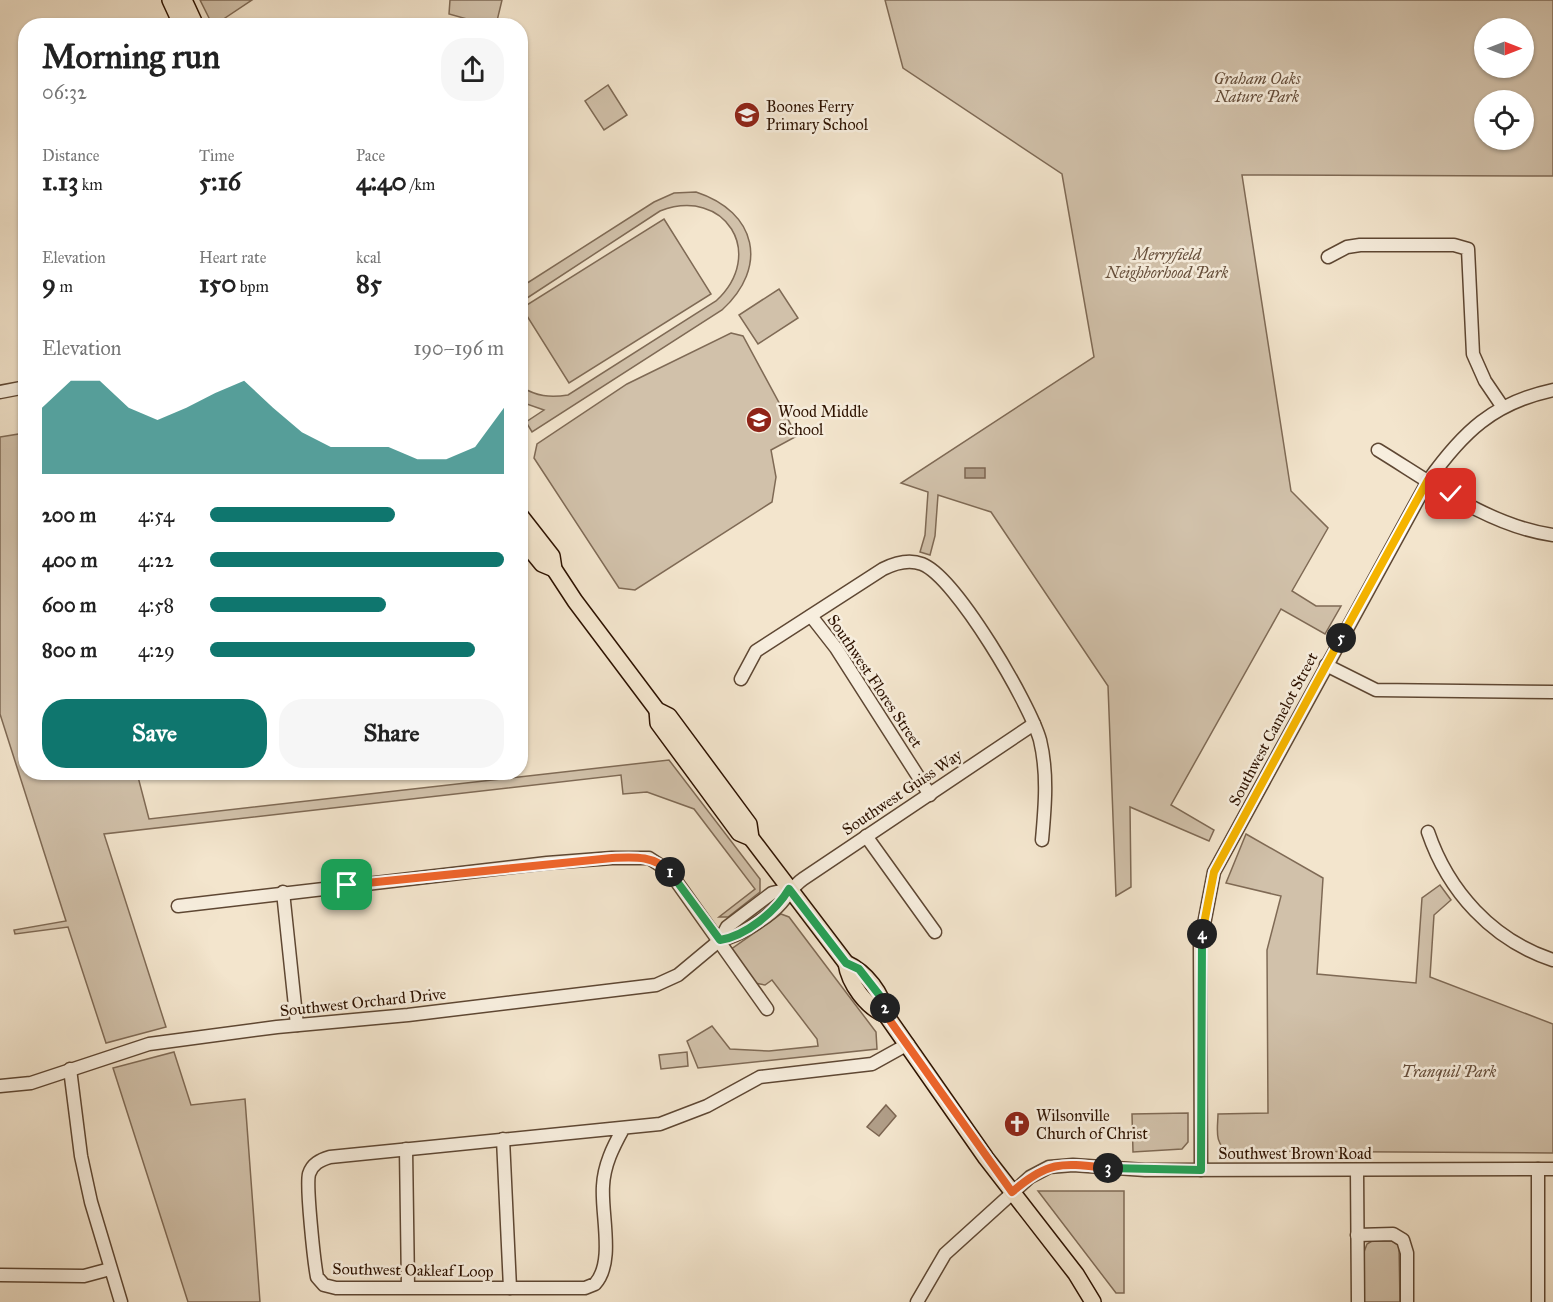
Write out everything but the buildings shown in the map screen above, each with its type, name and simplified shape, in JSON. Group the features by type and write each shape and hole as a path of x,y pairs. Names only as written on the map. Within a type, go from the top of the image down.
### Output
{"main road":[{"path":"170,0 178,18"},
{"path":"184,0 192,18"},
{"path":"528,525 552,556 554,569 598,634 657,710 658,723 739,833 751,838 846,963 859,969 884,1001 886,1015 1012,1192 1071,1268 1093,1302"},
{"path":"528,547 542,564 554,569"}],"street":[{"path":"1328,256 1347,247 1360,245 1454,245 1468,249 1473,354 1485,381 1502,406"},
{"path":"0,392 18,389"},
{"name":"Southwest Camelot Street","path":"1201,1170 1200,945 1214,872 1428,480 1452,448 1502,406 1529,395 1553,390"},
{"path":"1378,450 1504,522 1527,531 1553,535"},
{"path":"741,679 756,651 883,568 906,562 921,563 939,574 976,624 1005,666 1035,724 1044,771 1042,840"},
{"name":"Southwest Flores Street","path":"811,616 836,648 930,795"},
{"path":"1326,665 1376,690 1553,692"},
{"name":"Southwest Guiss Way","path":"789,889 1035,724"},
{"path":"1428,832 1437,858 1469,905 1506,936 1523,947 1553,960"},
{"path":"866,836 935,932"},
{"path":"178,906 547,862 637,857 661,863 669,871 767,1009"},
{"name":"Southwest Orchard Drive","path":"0,1086 31,1083 148,1044 656,985 678,975 720,940 734,938 780,904 789,889"},
{"path":"283,892 297,1025"},
{"name":"Southwest Oakleaf Loop","path":"623,1129 612,1149 603,1185 606,1260 602,1277 595,1284 585,1287 510,1288 324,1286 317,1277 308,1184 312,1167 319,1160 406,1149 660,1124 684,1115 760,1077 872,1064 908,1044"},
{"path":"70,1069 81,1156 110,1269 121,1302"},
{"path":"503,1139 510,1288"},
{"path":"406,1149 408,1287"},
{"name":"Southwest Brown Road","path":"917,1302 945,1254 1012,1192 1036,1173 1056,1165 1201,1170 1553,1169"},
{"path":"1538,1169 1538,1302"},
{"path":"1357,1170 1358,1302"},
{"path":"1357,1235 1393,1234 1403,1240 1407,1253 1407,1302"},
{"path":"0,1275 84,1275 110,1269"}],"green space":[{"path":"200,0 252,0 225,18 209,18"},
{"path":"450,0 502,0 498,18 463,18 449,14"},
{"path":"885,0 1553,0 1553,176 1242,175 1291,491 1328,528 1292,591 1316,606 1341,606 1325,634 1281,609 1171,805 1214,830 1209,841 1130,807 1131,887 1116,896 1108,686 991,512 938,495 935,536 930,555 920,552 925,535 928,492 901,483 1094,357 1062,174 903,68"},
{"path":"608,85 627,115 604,130 585,101"},
{"path":"696,192 717,201 732,213 743,227 750,242 751,259 746,276 737,293 722,310 532,432 528,421 544,410 528,404 528,390 543,396 568,395 716,301 731,283 738,264 738,245 732,229 720,216 703,208 683,206 660,211 528,297 528,283 654,202 674,193"},
{"path":"664,219 711,294 569,383 528,318 528,304"},
{"path":"779,289 798,318 758,344 739,315"},
{"path":"731,333 743,336 797,436 771,450 776,477 772,502 635,590 619,588 534,458 537,444 627,384"},
{"path":"18,434 18,770 0,714 0,437"},
{"path":"669,760 760,879 760,892 728,917 719,917 755,889 694,809 647,792 623,794 621,775 104,834 166,1027 106,1043 68,927 15,934 14,930 66,921 21,780 139,780 149,819 493,780 528,780 528,776"},
{"name":"Tranquil Park","path":"1246,834 1323,878 1317,974 1416,983 1422,898 1440,885 1451,900 1434,915 1430,977 1553,1024 1553,1153 1230,1151 1221,1145 1218,1136 1218,1114 1268,1113 1267,950 1281,896 1226,883"},
{"path":"781,914 789,917 876,1032 877,1049 698,1068 687,1041 712,1026 730,1049 769,1051 818,1046 817,1039 772,980 765,985 755,983 730,950"},
{"path":"174,1052 191,1105 245,1099 260,1302 188,1302 113,1068"},
{"path":"687,1052 688,1066 661,1069 659,1055"},
{"path":"1188,1113 1188,1142 1182,1149 1133,1152 1132,1114"},
{"path":"1038,1191 1124,1191 1124,1293 1116,1293"},
{"path":"1372,1241 1392,1241 1399,1246 1400,1302 1364,1302 1364,1252 1367,1244"}],"shaded area":[{"path":"965,468 985,468 985,478 965,478"},
{"path":"886,1105 896,1116 879,1136 867,1127"}],"place":[{"name":"Boones Ferry Primary School","path":"747,115"},
{"name":"Wood Middle School","path":"759,420"},
{"name":"Wilsonville Church of Christ","path":"1017,1124"}],"route":[{"path":"347,885 547,862 650,858 661,863 669,871 720,940 734,938 780,904 789,889 846,963 859,969 884,1001 886,1015 1012,1192 1036,1173 1056,1165 1145,1170 1201,1170 1200,945 1214,872 1428,480 1451,494"}],"park label":[{"name":"Graham Oaks Nature Park","path":"1257,87"},
{"name":"Merryfield Neighborhood Park","path":"1167,263"}]}
